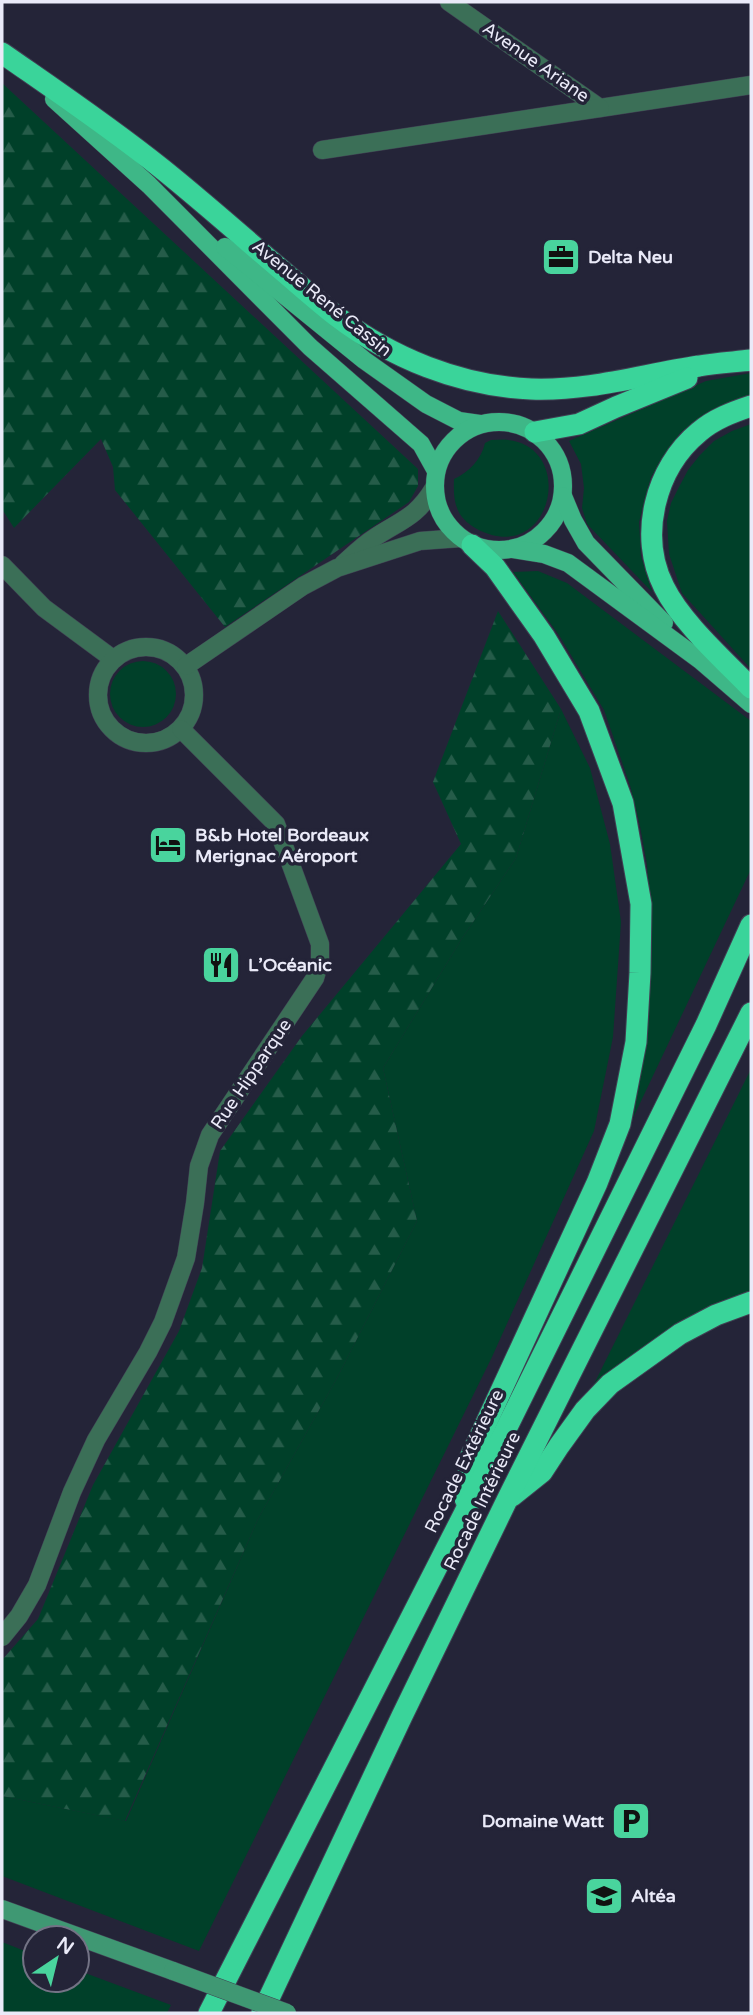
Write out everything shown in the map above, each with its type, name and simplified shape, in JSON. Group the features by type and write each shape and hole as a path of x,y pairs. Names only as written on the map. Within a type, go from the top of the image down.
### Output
{"highway":[{"path":"2,53 162,168 335,315 398,355 458,378 489,385 529,389 600,386 701,365 751,360"},
{"path":"535,432 579,425 615,407 729,363"},
{"path":"751,406 726,415 700,431 682,448 658,491 652,515 651,536 654,562 664,588 684,617 751,688"},
{"path":"464,1514 470,1458 597,1182 620,1124 636,1042 641,904 623,803 589,711 544,636 495,567 467,541"},
{"name":"Rocade Extérieure","path":"209,2013 464,1514 706,1025 751,925"},
{"name":"Rocade Intérieure","path":"261,2013 402,1716 751,1013"},
{"path":"508,1500 542,1472 585,1410 610,1384 681,1334 716,1315 751,1302"}],"main road":[{"name":"Avenue René Cassin","path":"2,53 149,184 326,330 426,404 459,421 480,424"},
{"name":"Avenue René Cassin","path":"149,184 310,347 421,444 435,480"},
{"path":"513,549 531,542 547,530 558,514 564,496 564,477 559,459 549,444 535,432 517,424 498,421 480,424 460,434 445,450 435,480 438,508 447,524 467,541 493,550 513,549 544,554 568,563 700,660 751,704"},
{"path":"564,496 586,543 700,660"},
{"path":"2,1909 287,2013"}],"street":[{"name":"Avenue Ariane","path":"449,2 600,108 751,85"},
{"path":"322,150 600,108"},
{"path":"337,568 373,539 407,520 425,505 435,480"},
{"path":"186,666 303,586 337,568 420,541 467,541"},
{"path":"2,565 44,608 113,659"},
{"path":"143,646 159,648 174,655 186,666 193,682 195,698 191,715 181,729 169,738 155,743 126,739 113,731 98,703 98,687 103,671 113,659 127,650 143,646"},
{"name":"Rue Hipparque","path":"2,1637 19,1616 37,1584 72,1492 96,1440 163,1322 186,1258 200,1166 210,1135 315,978 320,961 320,944 276,824 181,729"}],"green space":[{"path":"2,83 418,469 418,486 409,502 225,627 115,490 113,467 101,439 14,528 2,509"},
{"path":"751,373 751,395 716,408 680,433 651,477 639,522 641,556 652,592 587,524 582,508 584,488 581,464 569,441 706,381"},
{"path":"751,424 751,669 682,593 669,554 667,521 671,503 679,487 700,455 714,441"},
{"path":"491,440 508,440 530,448 543,463 548,482 546,502 538,520 523,533 502,537 477,529 464,519 457,508 454,479 474,465 485,443"},
{"path":"538,571 567,583 751,721 751,869 633,1118 646,1041 652,947 647,864 630,785 604,710 559,635 513,572"},
{"path":"498,611 561,709 516,858 461,940 383,1068 417,1221 337,1378 258,1519 125,1821 2,1796 2,1660 38,1619 93,1485 179,1331 202,1268 220,1151 302,1036 461,844 433,782"},
{"path":"143,661 156,664 166,671 173,681 176,694 173,707 166,717 156,724 143,727 130,724 120,717 113,707 110,694 113,681 120,671 130,664"},
{"path":"561,709 590,768 610,844 621,922 613,1037 594,1131 492,1357 199,1951 2,1876 2,1796 126,1821 258,1519 337,1378 417,1221 383,1068 461,940 516,858"},
{"path":"751,1069 751,1293 591,1390"},
{"path":"2,1942 21,1949 21,1994 91,1994 91,1975 171,2005 167,2013 2,2013"}],"place":[{"name":"Delta Neu","path":"561,257"},
{"name":"B&b Hotel Bordeaux Merignac Aéroport","path":"168,845"},
{"name":"L’Océanic","path":"221,965"},
{"name":"Domaine Watt","path":"631,1821"},
{"name":"Altéa","path":"604,1896"}]}
